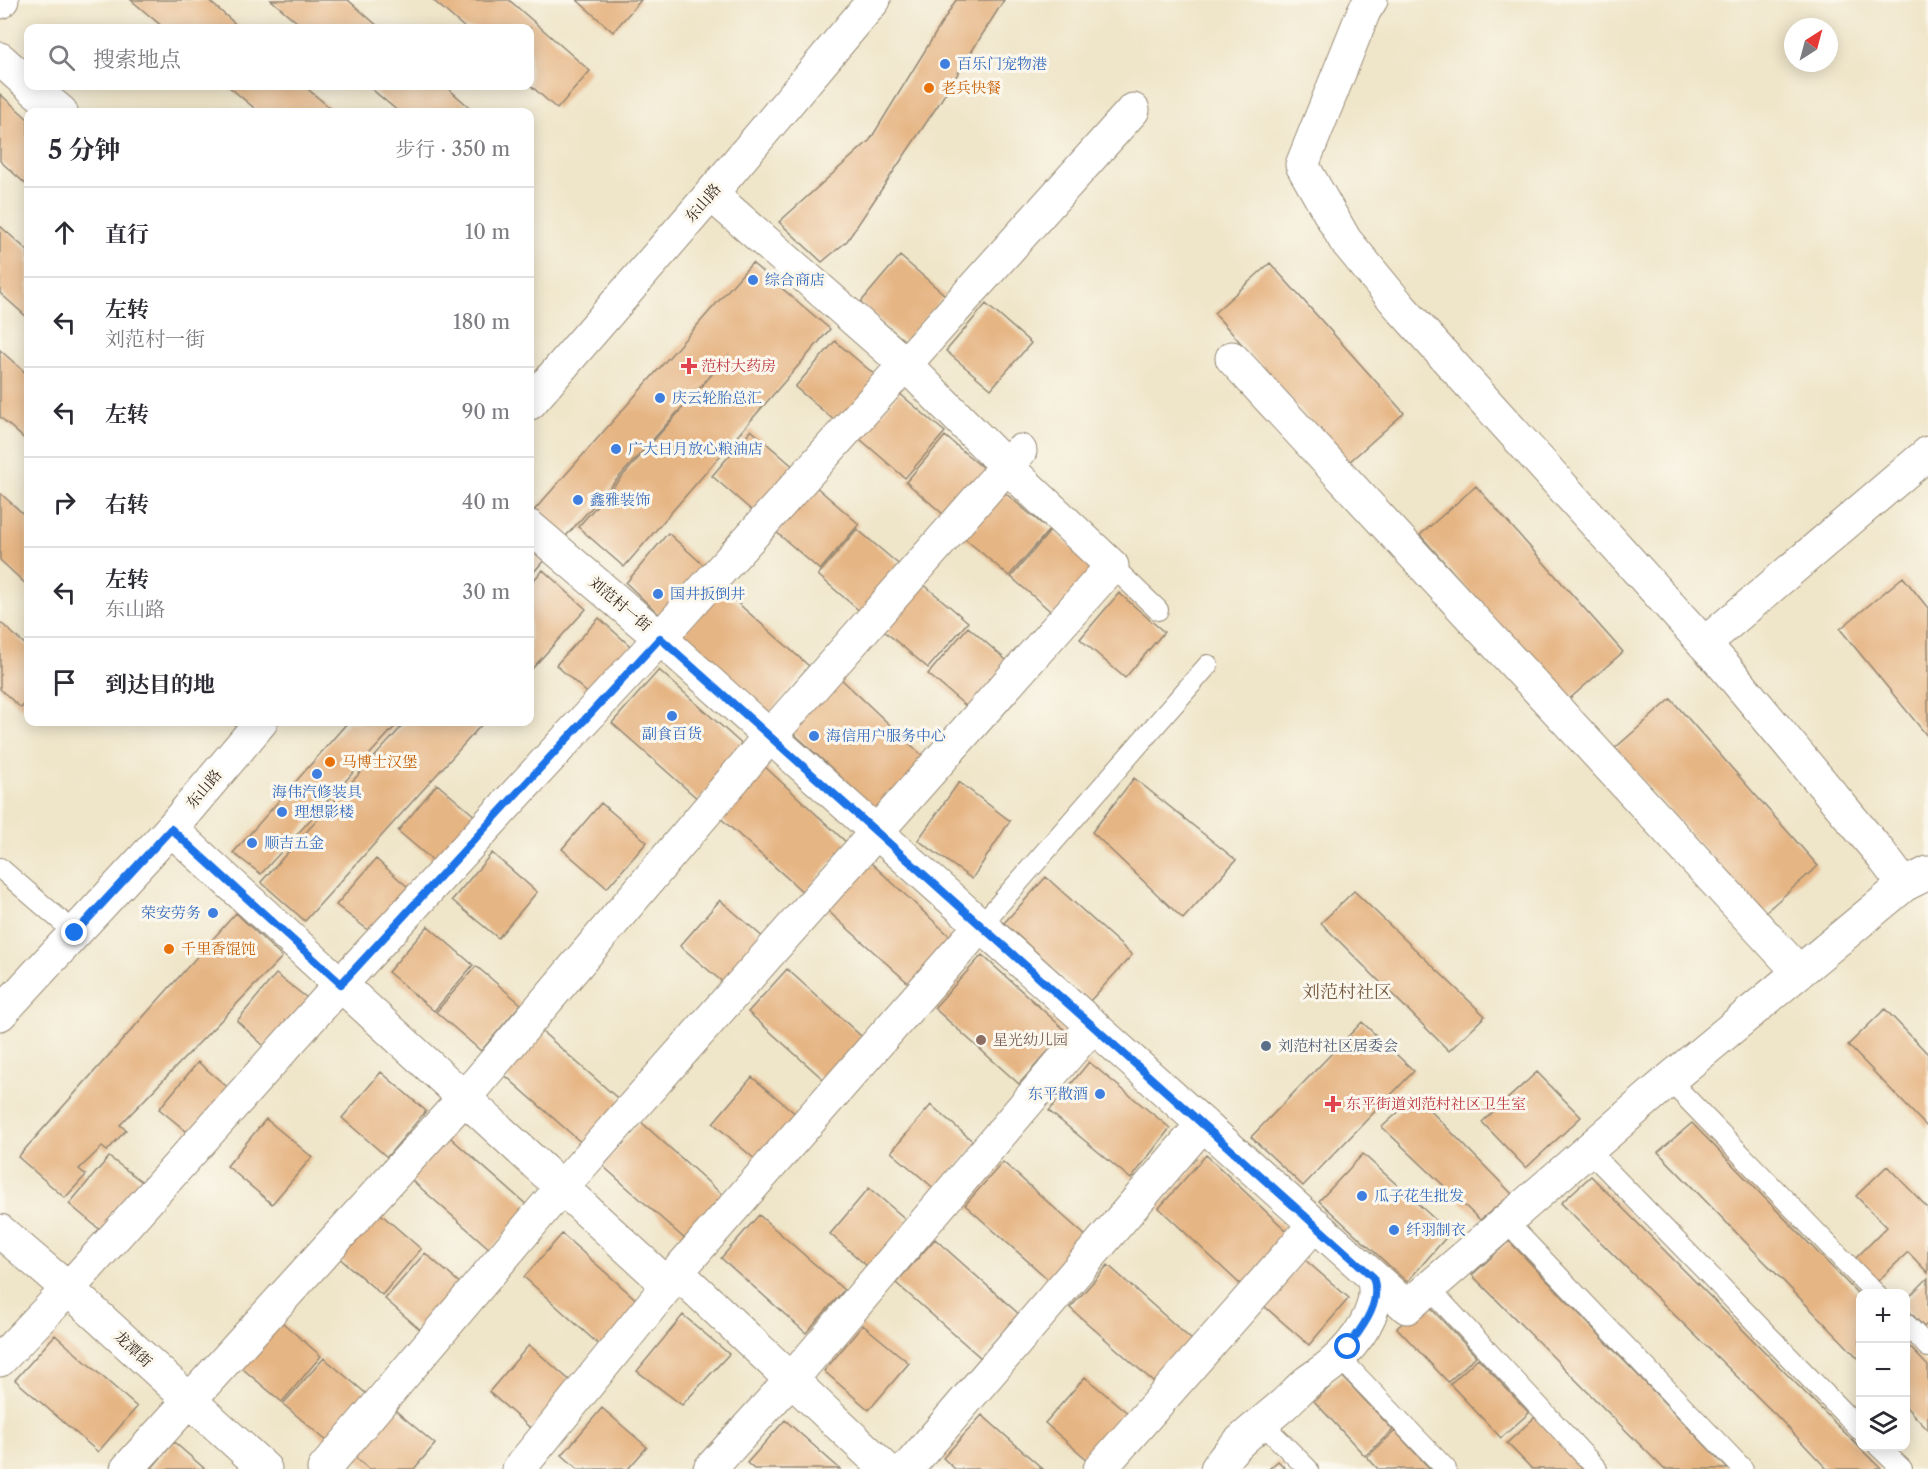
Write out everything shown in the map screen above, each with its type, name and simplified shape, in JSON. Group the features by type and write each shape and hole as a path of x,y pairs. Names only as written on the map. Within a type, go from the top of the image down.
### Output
{"street":[{"name":"东山路","path":"534,398 711,195 874,0"},
{"path":"1371,0 1364,11 1302,165 1345,240 1401,308 1704,644 1880,853 1919,882 1799,972 1669,1080 1418,1298"},
{"path":"0,59 24,81"},
{"path":"35,90 56,108"},
{"path":"0,1360 68,1289 341,984 660,638 1133,111"},
{"path":"324,1469 562,1187 1112,566 1014,458 711,195"},
{"path":"1232,358 1799,972"},
{"path":"1704,644 1928,453"},
{"path":"127,1469 465,1097 770,736 1014,458"},
{"name":"刘范村一街","path":"534,529 770,736 1373,1277 1418,1298"},
{"name":"东山路","path":"1,1011 171,829 258,726"},
{"path":"171,829 562,1187 791,1380 886,1469"},
{"path":"519,1469 673,1279 981,925"},
{"path":"710,1469 791,1380 1093,1025"},
{"path":"908,1469 1203,1124"},
{"path":"1100,1469 1314,1224"},
{"name":"龙潭街","path":"0,1232 68,1289 265,1469"},
{"path":"1217,1469 1229,1454 1262,1423 1339,1357 1368,1319 1376,1291 1373,1277"}],"lane":[{"path":"1112,566 1158,610"},
{"path":"981,925 1208,665"},
{"path":"0,867 75,933"},
{"path":"1669,1080 1872,1289"},
{"path":"1588,1150 1856,1427"},
{"path":"1506,1221 1743,1469"},
{"path":"1418,1298 1597,1469"},
{"path":"1910,1329 1928,1347"},
{"path":"1339,1357 1446,1469"},
{"path":"1262,1423 1308,1469"},
{"path":"1883,1451 1902,1469"}],"building":[{"path":"131,0 208,0 235,24 159,24"},
{"path":"271,0 348,0 375,24 299,24"},
{"path":"433,0 509,0 590,71 557,109 534,89 534,24 460,24"},
{"path":"577,0 641,0 613,32"},
{"path":"956,0 1004,0 938,105 847,241 822,262 779,222 870,140"},
{"path":"233,90 309,90 330,108 254,108"},
{"path":"373,90 450,90 470,108 394,108"},
{"path":"0,94 24,115 24,182 0,161"},
{"path":"0,226 24,247 24,314 0,293"},
{"path":"900,256 945,295 905,341 860,303"},
{"path":"752,263 830,329 624,567 578,527 729,355 534,572 534,510"},
{"path":"1270,263 1404,413 1348,463 1214,313"},
{"path":"986,304 1031,343 991,389 946,351"},
{"path":"835,341 880,379 841,426 795,387"},
{"path":"0,350 24,371 24,438 0,417"},
{"path":"899,393 945,432 905,478 860,439"},
{"path":"751,430 796,469 757,515 712,476"},
{"path":"945,436 990,474 951,521 906,482"},
{"path":"814,485 859,524 820,570 775,531"},
{"path":"1476,486 1623,652 1567,701 1420,535"},
{"path":"1004,492 1049,530 1009,576 964,538"},
{"path":"0,493 24,514 24,582 0,560"},
{"path":"857,529 903,568 863,614 818,575"},
{"path":"1051,530 1096,569 1056,616 1011,577"},
{"path":"668,533 709,570 665,620 626,583"},
{"path":"543,570 586,609 534,667 534,580"},
{"path":"1903,577 1928,608 1928,737 1840,629"},
{"path":"922,583 968,622 928,668 883,630"},
{"path":"723,590 809,666 765,718 678,638"},
{"path":"1119,593 1164,632 1125,678 1080,639"},
{"path":"599,618 638,653 595,700 556,665"},
{"path":"0,622 24,643 24,705 21,708 0,689"},
{"path":"968,627 1013,666 973,712 928,674"},
{"path":"659,670 746,748 699,800 612,723"},
{"path":"838,676 927,760 881,814 790,730"},
{"path":"1671,699 1818,866 1762,915 1615,748"},
{"path":"344,726 395,726 261,874 233,853"},
{"path":"402,726 480,726 305,921 261,882"},
{"path":"762,764 847,843 804,893 718,816"},
{"path":"1134,778 1236,860 1183,919 1092,832"},
{"path":"959,782 1010,821 972,879 918,840"},
{"path":"437,784 483,823 443,869 398,831"},
{"path":"601,803 647,842 607,888 562,849"},
{"path":"492,853 537,892 498,938 452,900"},
{"path":"376,859 410,889 372,933 336,905"},
{"path":"869,861 954,940 915,989 827,910"},
{"path":"1046,877 1132,955 1090,1001 1004,923"},
{"path":"1354,891 1485,1016 1449,1051 1321,923"},
{"path":"720,900 765,939 726,985 680,946"},
{"path":"236,913 282,957 120,1125 126,1130 107,1151 102,1147 79,1169 86,1175 65,1198 18,1157"},
{"path":"428,926 473,965 434,1011 388,972"},
{"path":"982,955 1066,1031 1019,1084 934,1008"},
{"path":"476,966 521,1004 481,1051 436,1012"},
{"path":"787,969 871,1045 833,1088 748,1012"},
{"path":"276,974 311,1001 265,1047 237,1021"},
{"path":"1885,1009 1928,1054 1928,1128 1848,1045"},
{"name":"东平街道刘范村社区卫生室","path":"1362,1022 1414,1071 1303,1186 1251,1137"},
{"path":"538,1028 623,1103 585,1146 500,1071"},
{"path":"198,1062 232,1091 191,1135 159,1109"},
{"path":"1089,1062 1170,1128 1131,1179 1049,1111"},
{"path":"381,1072 426,1111 387,1157 342,1118"},
{"path":"1537,1072 1581,1117 1526,1168 1482,1122"},
{"path":"752,1077 797,1115 758,1162 713,1123"},
{"path":"1416,1096 1512,1194 1480,1220 1382,1127"},
{"path":"931,1105 976,1144 936,1190 891,1152"},
{"path":"266,1119 312,1157 272,1204 227,1166"},
{"path":"641,1122 726,1198 687,1241 603,1166"},
{"path":"1692,1123 1856,1292 1856,1356 1658,1152"},
{"path":"444,1132 529,1207 491,1250 406,1175"},
{"path":"1363,1154 1450,1233 1407,1282 1319,1201"},
{"path":"1206,1155 1290,1234 1243,1287 1159,1208"},
{"path":"109,1157 145,1184 104,1233 69,1204"},
{"path":"1003,1162 1088,1238 1050,1281 965,1205"},
{"path":"1887,1166 1928,1208 1928,1273 1908,1252 1877,1282 1855,1259 1887,1227 1856,1196"},
{"path":"1591,1176 1856,1444 1856,1451 1863,1451 1881,1469 1827,1469 1777,1416 1561,1203"},
{"path":"869,1188 915,1227 875,1273 830,1234"},
{"path":"376,1210 421,1249 382,1295 337,1256"},
{"path":"759,1215 844,1290 806,1333 721,1258"},
{"path":"562,1234 647,1309 608,1353 524,1277"},
{"path":"935,1239 1020,1315 981,1358 896,1283"},
{"path":"1509,1241 1728,1469 1664,1469 1472,1275"},
{"path":"425,1253 470,1292 430,1338 385,1299"},
{"path":"1304,1259 1349,1298 1309,1345 1264,1306"},
{"path":"1108,1265 1193,1341 1155,1383 1070,1308"},
{"path":"1928,1278 1928,1323 1924,1327 1910,1312 1910,1296"},
{"path":"1425,1302 1476,1356 1448,1382 1397,1328"},
{"path":"683,1315 729,1354 682,1405 637,1371"},
{"path":"276,1317 321,1356 282,1402 237,1364"},
{"path":"863,1325 909,1363 869,1410 824,1371"},
{"path":"55,1335 137,1407 98,1452 15,1380"},
{"path":"529,1345 574,1384 534,1431 489,1392"},
{"path":"1910,1347 1928,1366 1928,1430 1910,1411"},
{"path":"324,1358 369,1396 329,1443 283,1404"},
{"path":"1478,1358 1529,1413 1501,1438 1450,1384"},
{"path":"1342,1376 1393,1430 1365,1456 1314,1401"},
{"path":"1085,1377 1130,1415 1090,1462 1045,1423"},
{"path":"390,1406 435,1444 414,1469 369,1469 350,1453"},
{"path":"602,1408 647,1447 628,1469 578,1469 562,1455"},
{"path":"982,1415 1043,1469 955,1469 943,1458"},
{"path":"1535,1417 1584,1469 1532,1469 1507,1443"},
{"path":"785,1420 840,1469 754,1469 747,1463"},
{"path":"1395,1431 1430,1469 1378,1469 1367,1457"},
{"path":"174,1442 205,1469 151,1469"},
{"path":"1278,1461 1286,1469 1269,1469"}],"place":[{"name":"百乐门宠物港","path":"945,64"},
{"name":"老兵快餐","path":"929,88"},
{"name":"综合商店","path":"753,280"},
{"name":"范村大药房","path":"689,366"},
{"name":"庆云轮胎总汇","path":"660,398"},
{"name":"广大日月放心粮油店","path":"616,449"},
{"name":"鑫雅装饰","path":"578,500"},
{"name":"国井扳倒井","path":"658,594"},
{"name":"副食百货","path":"672,716"},
{"name":"海信用户服务中心","path":"814,736"},
{"name":"马博士汉堡","path":"330,762"},
{"name":"海伟汽修装具","path":"317,774"},
{"name":"理想影楼","path":"282,812"},
{"name":"顺吉五金","path":"252,843"},
{"name":"荣安劳务","path":"213,913"},
{"name":"千里香馄饨","path":"169,949"},
{"name":"星光幼儿园","path":"981,1040"},
{"name":"刘范村社区居委会","path":"1266,1046"},
{"name":"东平散酒","path":"1100,1094"},
{"name":"东平街道刘范村社区卫生室","path":"1333,1104"},
{"name":"瓜子花生批发","path":"1362,1196"},
{"name":"纤羽制衣","path":"1394,1230"}],"district":[{"name":"刘范村社区","path":"1347,992"}],"route":[{"path":"75,933 171,829 341,984 660,638 1373,1277 1376,1291 1373,1307 1368,1319 1348,1347"}]}
